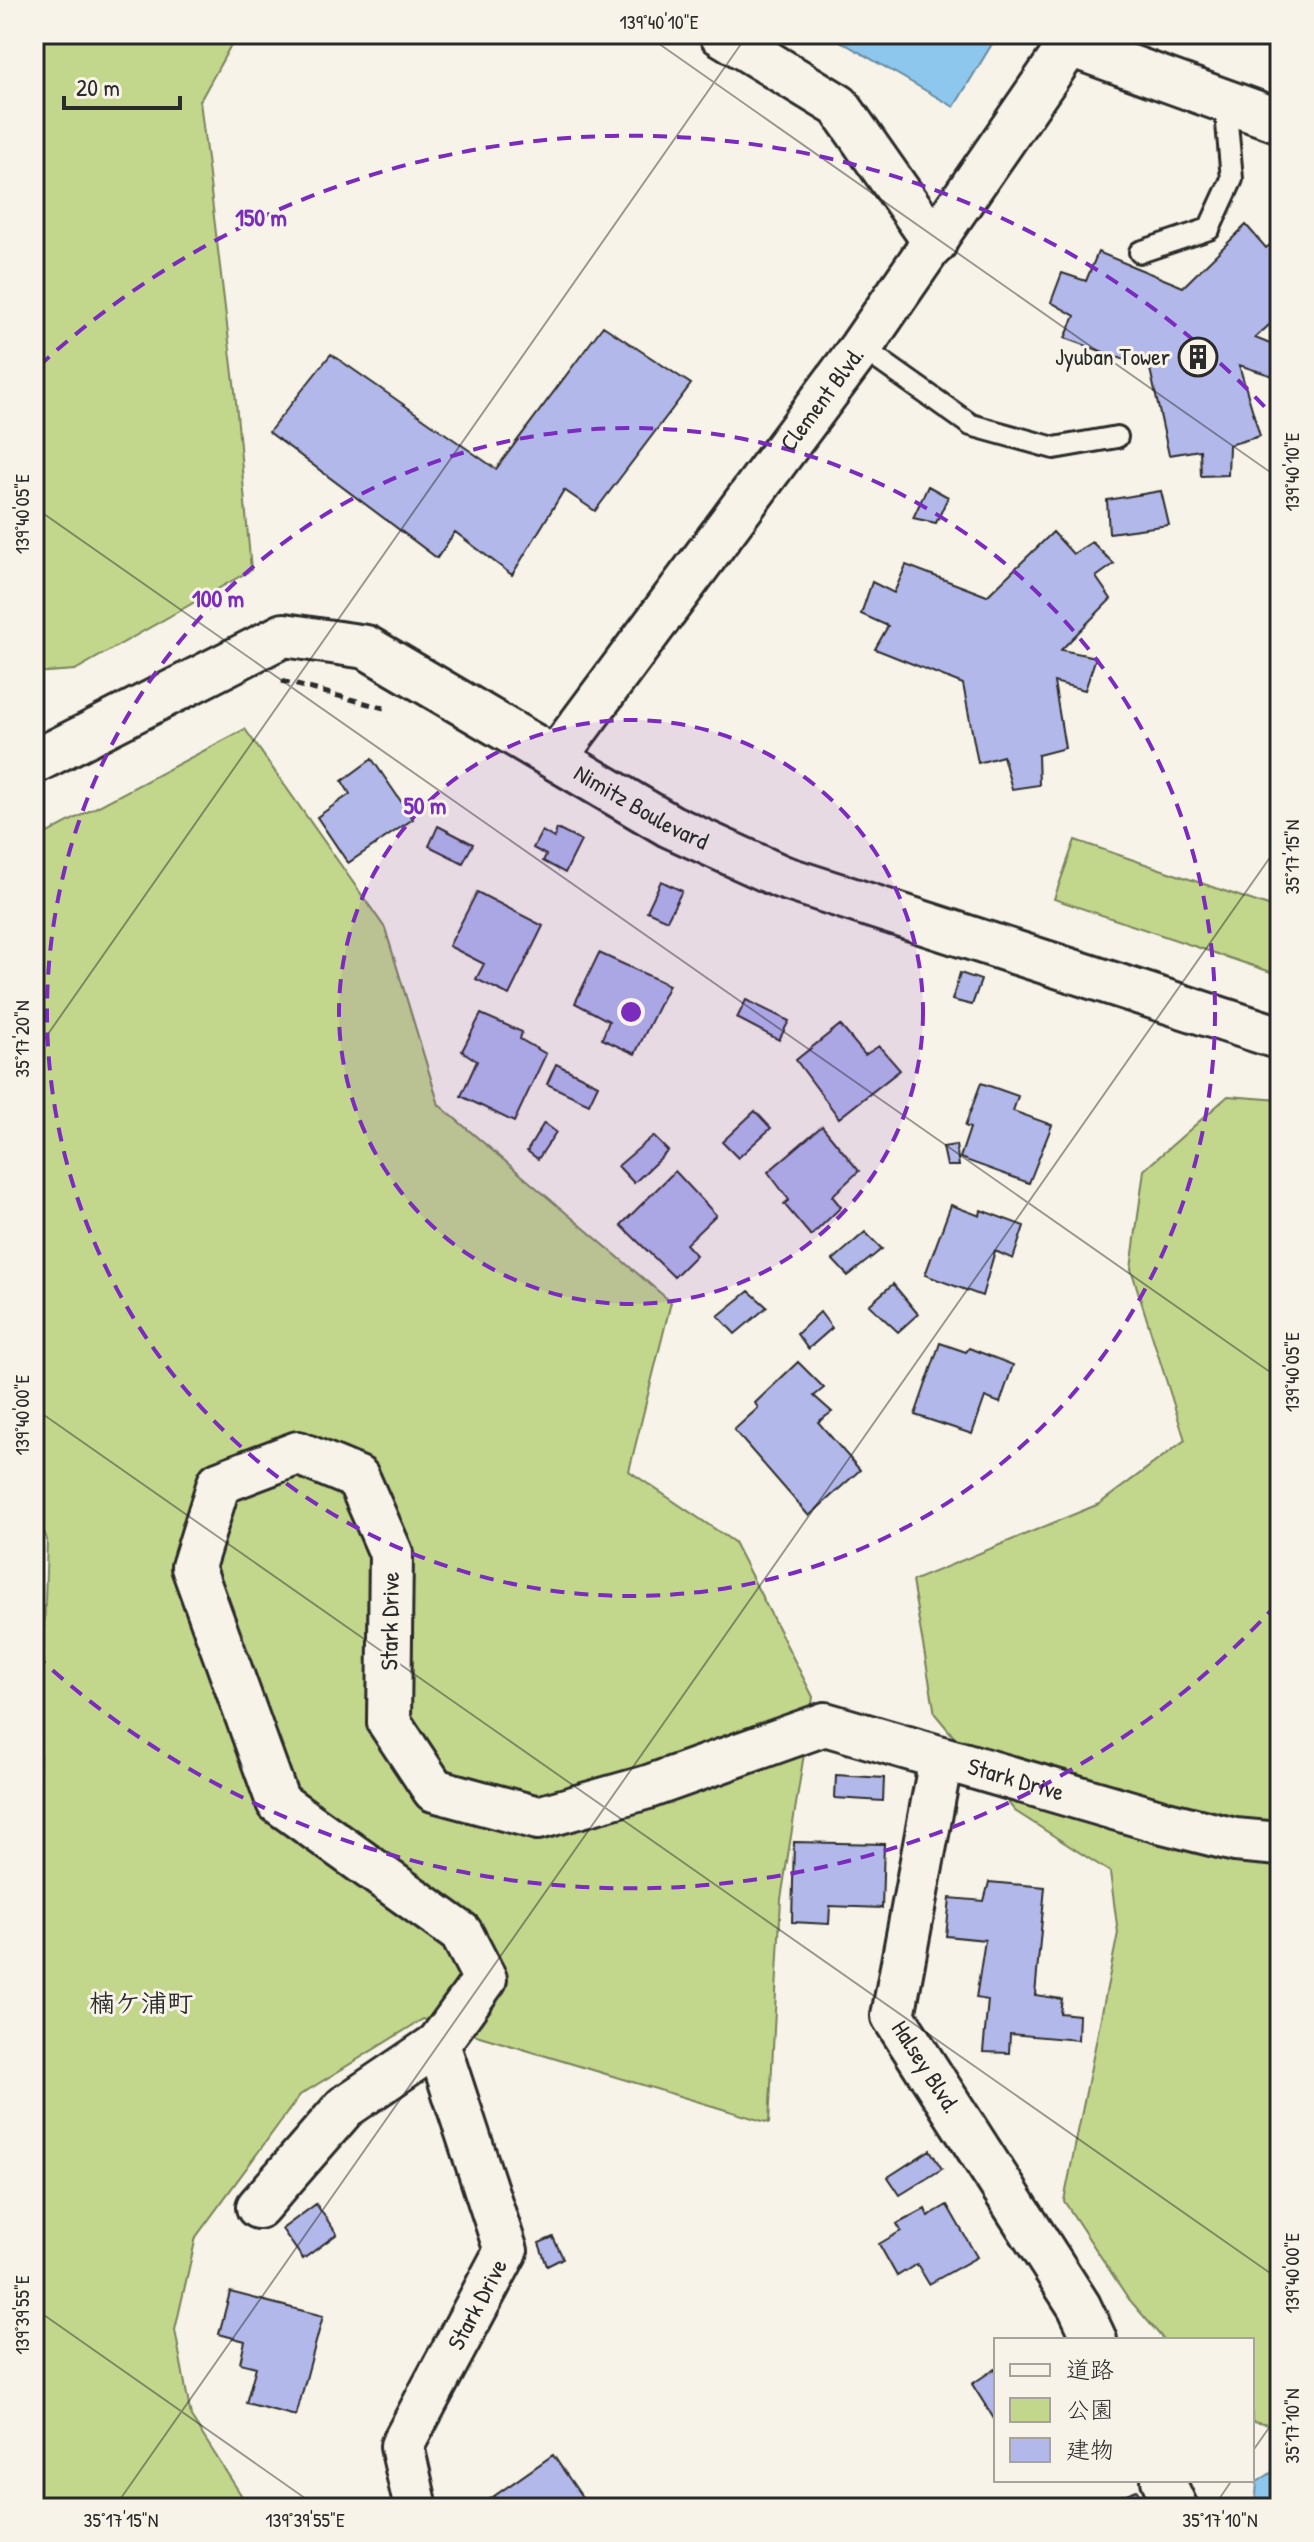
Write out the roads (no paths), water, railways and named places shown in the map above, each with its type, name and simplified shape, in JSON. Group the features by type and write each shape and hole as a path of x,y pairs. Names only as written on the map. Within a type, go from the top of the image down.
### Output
{"street":[{"path":"721,34 839,106 935,243"},
{"path":"1073,40 1280,121"},
{"name":"Clement Blvd.","path":"556,757 861,347 1073,40"},
{"name":"Nimitz Boulevard","path":"34,762 284,635 366,647 670,826 782,877 1280,1038"},
{"name":"Stark Drive","path":"416,2508 402,2446 506,2251 438,2044 485,1979 461,1933 278,1802 193,1567 219,1483 298,1453 358,1478 391,1553 389,1722 434,1790 538,1818 648,1787 825,1724 1159,1821 1235,1840 1280,1844"},
{"name":"Halsey Blvd.","path":"941,1759 893,2016 1079,2306 1094,2338"},
{"path":"258,2207 345,2107 438,2044"},
{"path":"1164,2482 1176,2508"}],"lane":[{"path":"1140,252 1209,229 1232,179 1225,101"},
{"path":"861,347 971,425 1054,448 1117,437"}],"water":[{"path":"828,34 998,34 954,107"},
{"path":"1280,2467 1280,2508 1255,2508 1257,2482"}],"place":[{"name":"Jyuban Tower","path":"1198,357"}],"district":[{"name":"楠ケ浦町","path":"141,2003"}]}
